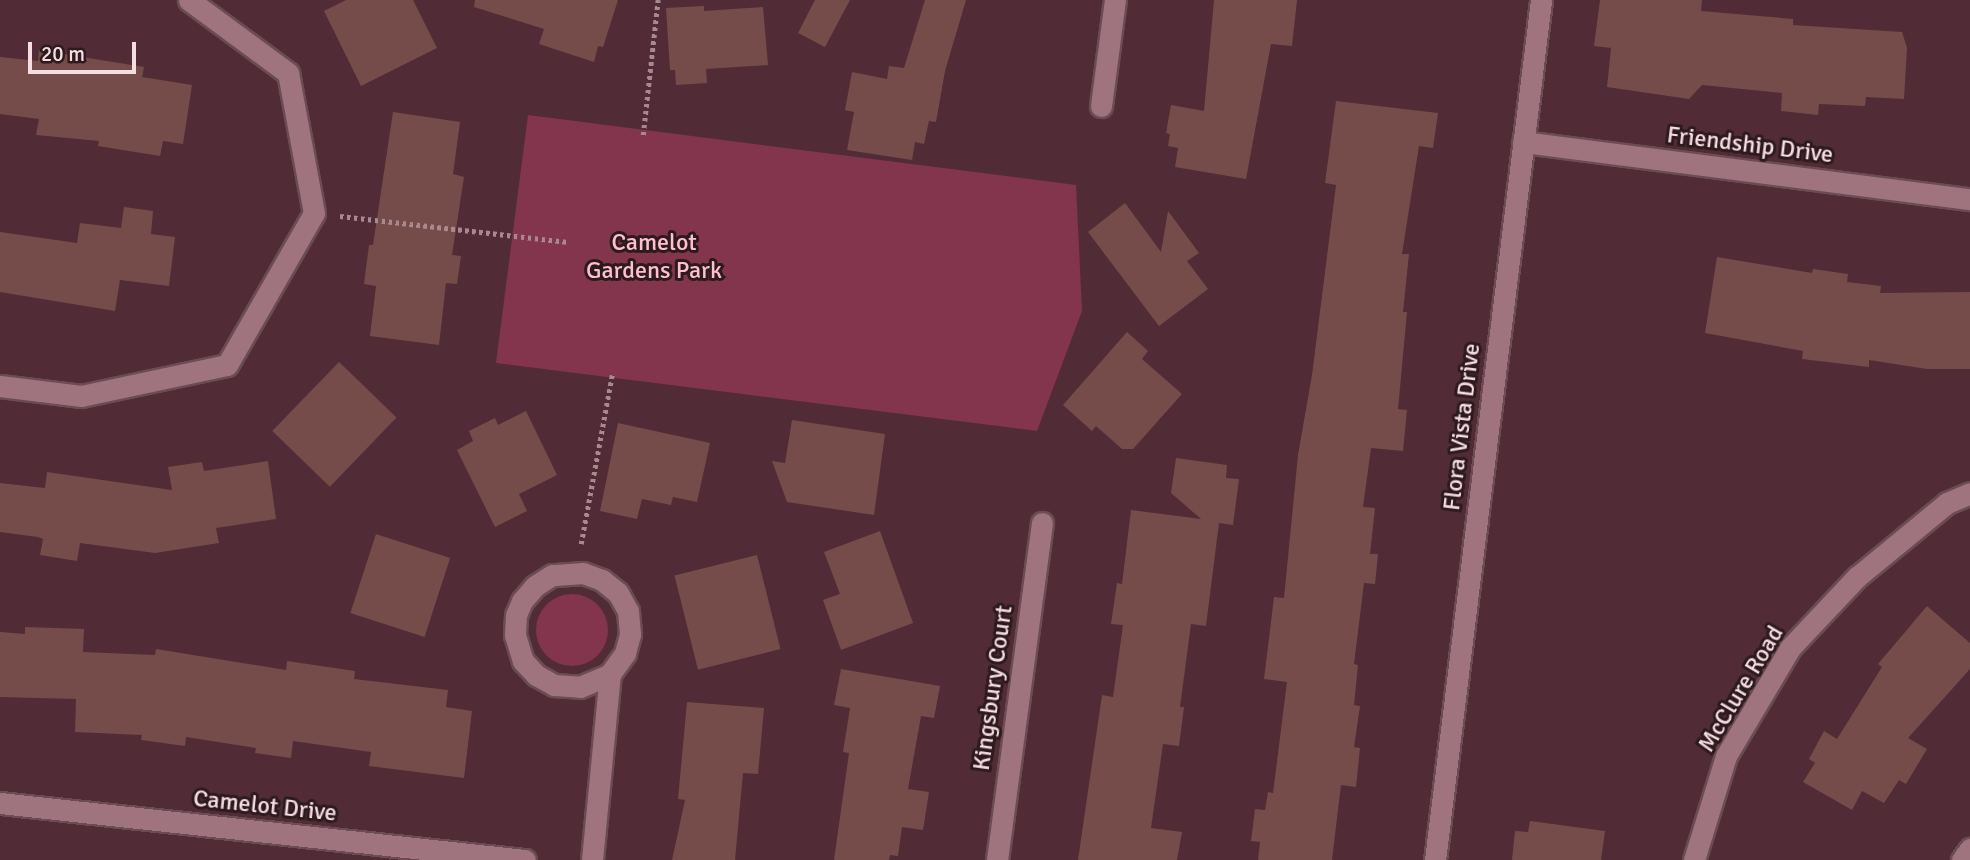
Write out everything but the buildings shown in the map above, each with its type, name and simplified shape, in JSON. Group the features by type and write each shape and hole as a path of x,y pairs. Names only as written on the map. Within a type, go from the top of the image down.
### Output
{"street":[{"path":"0,386 81,396 227,365 314,213 288,73 189,0"},
{"path":"1101,106 1115,0"},
{"name":"Flora Vista Drive","path":"1435,860 1541,0"},
{"name":"Friendship Drive","path":"1523,142 1970,199"},
{"name":"McClure Road","path":"1694,860 1726,756 1790,648 1857,577 1947,503 1970,493"},
{"name":"Kingsbury Court","path":"997,860 1042,523"},
{"path":"592,860 610,674 625,653 630,634 628,611 618,593 602,580 573,572 552,575 535,586 522,601 515,635 523,661 536,675 554,685 580,687 610,674"},
{"name":"Camelot Drive","path":"0,803 525,860"},
{"path":"1962,860 1970,849"}],"path":[{"path":"643,135 658,0"},
{"path":"314,213 569,242"},
{"path":"573,572 578,558 612,375"}],"green space":[{"name":"Camelot Gardens Park","path":"528,115 1076,185 1082,311 1037,431 496,363"},
{"path":"579,594 598,604 606,616 606,644 598,656 586,664 565,666 546,656 538,644 536,623 546,604 558,596"}]}
